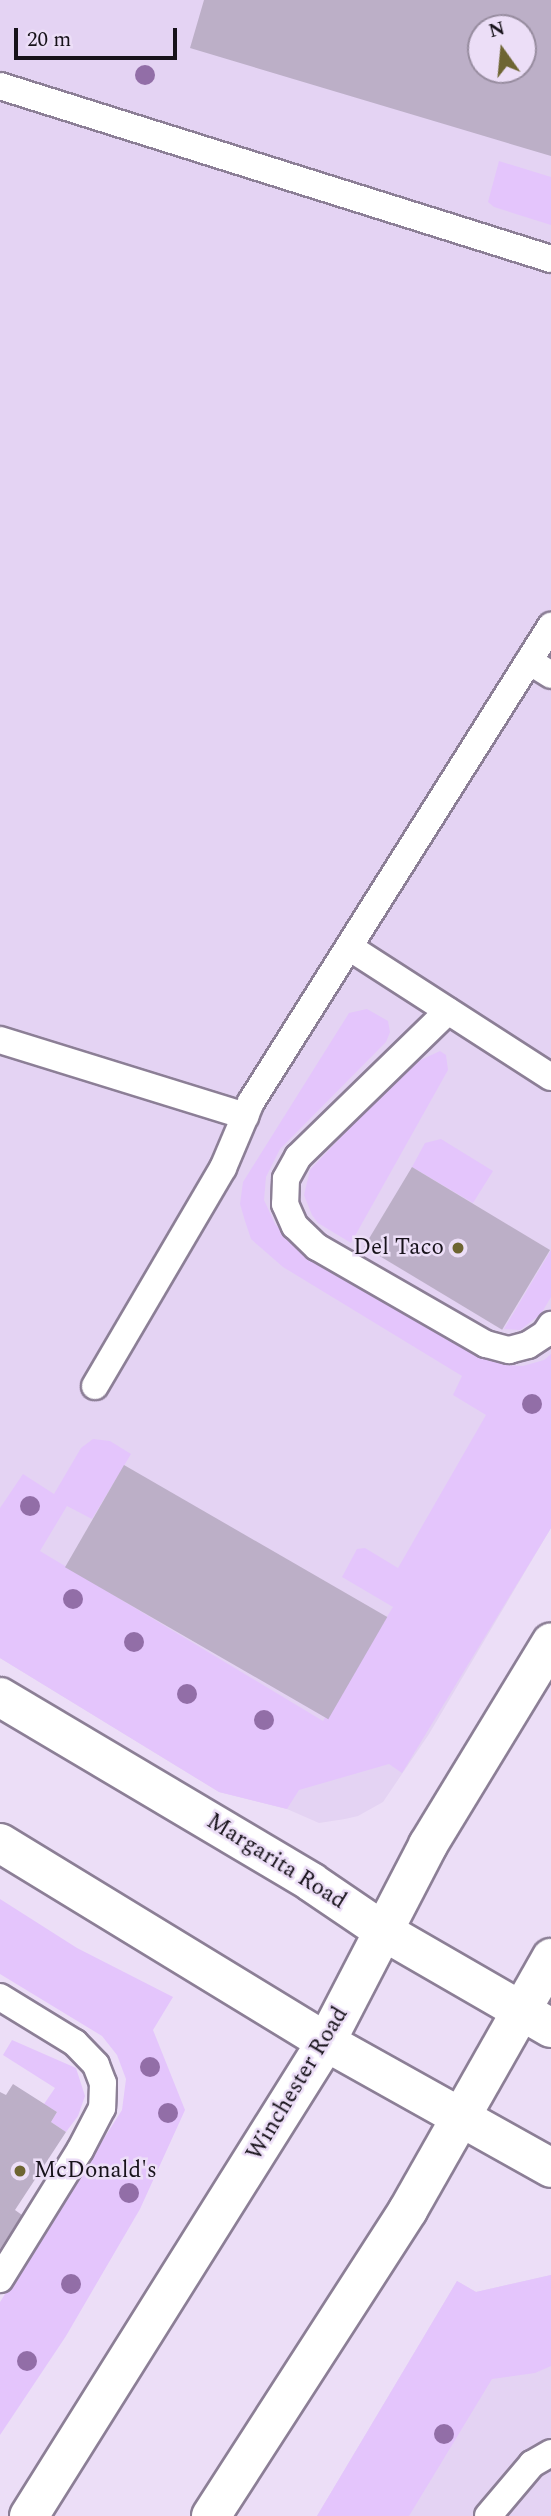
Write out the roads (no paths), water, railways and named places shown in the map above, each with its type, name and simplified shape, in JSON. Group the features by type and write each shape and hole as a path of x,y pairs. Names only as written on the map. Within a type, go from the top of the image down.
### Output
{"main road":[{"name":"Winchester Road","path":"29,2516 326,2042 428,1846 551,1643"},
{"name":"Margarita Road","path":"0,1697 312,1882 383,1931 535,2019"},
{"path":"0,1843 326,2042 551,2168"},
{"path":"211,2516 408,2210 458,2118 535,2019 551,1958"}],"lane":[{"path":"0,86 551,260"},
{"path":"95,1387 223,1168 245,1116 349,947 540,668 551,626"},
{"path":"349,947 551,1077"},
{"path":"448,1011 298,1157 286,1180 285,1204 295,1226 317,1247 486,1344 509,1350 528,1345 545,1334 551,1325"},
{"path":"0,1040 245,1116"},
{"path":"0,1997 75,2043 96,2065 103,2083 102,2108 86,2139 0,2279"},
{"path":"488,2516 531,2463 551,2453"}],"place":[{"name":"Del Taco","path":"458,1248"},
{"name":"McDonald's","path":"20,2171"}]}
